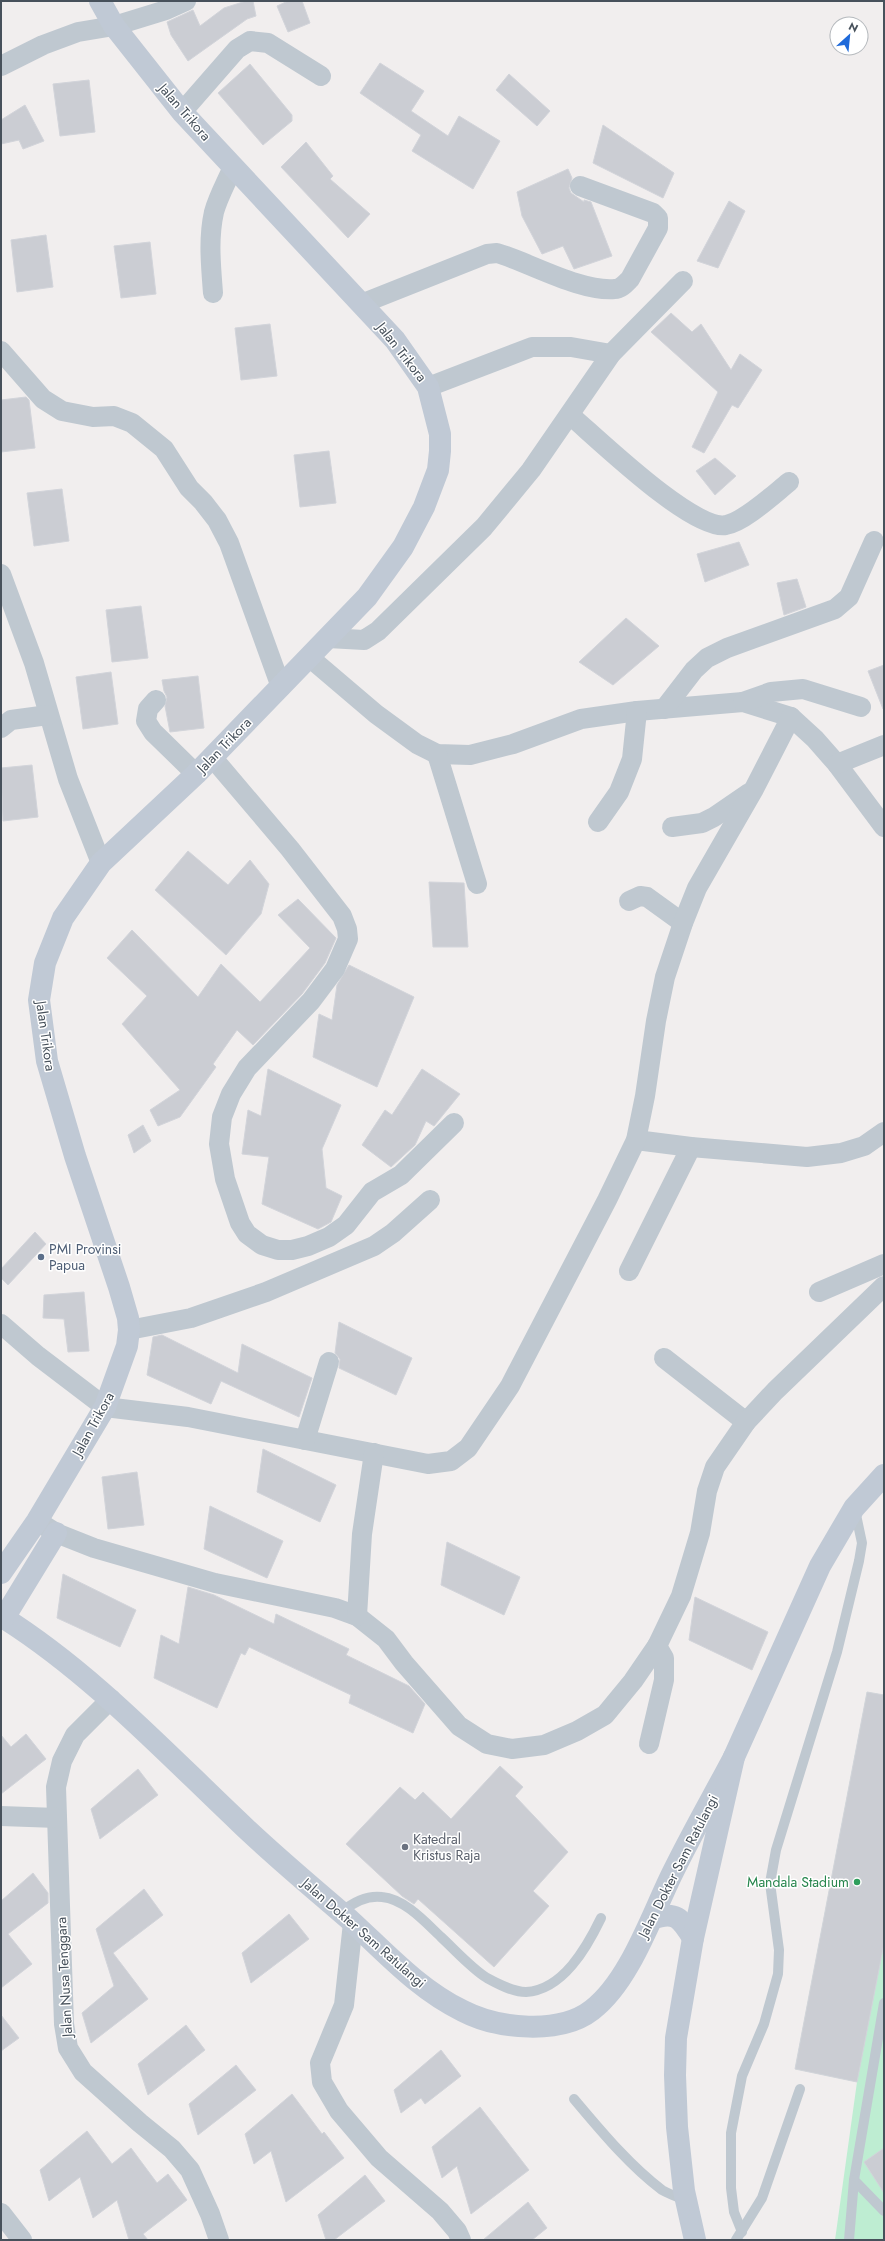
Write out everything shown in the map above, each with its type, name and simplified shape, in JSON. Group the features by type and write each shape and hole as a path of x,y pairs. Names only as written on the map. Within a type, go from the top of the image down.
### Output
{"street":[{"name":"Jalan Trikora","path":"1,1573 37,1521 106,1407 127,1346 129,1330 128,1318 120,1287 75,1156 47,1061 39,1000 45,963 63,918 102,863 196,774 367,597 403,547 424,507 438,470 440,451 440,434 428,387 395,340 182,112 114,26 100,1"},
{"path":"1,66 43,46 78,32 114,26 166,10 186,1"},
{"path":"182,112 237,49 250,41 268,43 320,76"},
{"path":"213,293 210,247 211,229 214,211 233,167"},
{"path":"361,304 487,254 497,253 579,284 615,289 623,286 630,279 658,228 658,218 653,213 580,186"},
{"path":"328,638 364,640 378,631 484,527 531,470 611,354 683,281"},
{"path":"428,387 532,347 571,347 611,354"},
{"path":"1,351 43,399 62,411 93,417 114,416 132,423 164,449 189,488 203,502 217,520 229,543 281,687"},
{"path":"570,415 679,507 716,526 727,525 756,509 789,482"},
{"path":"664,709 694,670 707,658 728,648 835,609 849,597 874,541"},
{"path":"1,574 34,663 68,779 102,863"},
{"path":"309,657 376,714 417,744 437,754 470,755 513,744 581,719 637,711 743,702 771,692 802,689 861,707"},
{"path":"156,700 148,709 146,721 153,732 196,774"},
{"path":"743,702 791,717 815,739 837,764 884,827"},
{"path":"598,822 619,792 632,759 637,711"},
{"path":"4,722 48,715"},
{"path":"2,1327 106,1407 188,1417 428,1464 451,1461 468,1448 510,1386 608,1200 636,1140 665,977 683,923 697,888 754,790 791,717"},
{"path":"837,764 884,746"},
{"path":"437,754 477,884"},
{"path":"212,757 290,849 342,916 347,929 348,939 335,969 311,1001 247,1068 232,1094 222,1117 219,1144 225,1179 240,1223 247,1234 262,1245 278,1250 292,1250 308,1246 329,1237 346,1225 372,1192 401,1175 454,1123"},
{"path":"672,827 702,823 754,790"},
{"path":"629,901 640,896 647,897 683,923"},
{"path":"636,1140 691,1147 807,1157 840,1153 858,1148 884,1132"},
{"path":"628,1271 691,1147"},
{"path":"129,1330 191,1318 251,1297 374,1246 393,1234 430,1200"},
{"path":"819,1292 884,1264"},
{"path":"37,1521 56,1533 94,1548 215,1583 335,1608 357,1616 386,1639 404,1663 459,1726 487,1744 512,1749 544,1745 577,1731 605,1715 633,1681 657,1646 681,1596 700,1533 707,1491 715,1467 746,1422 775,1391 884,1286"},
{"path":"664,1358 746,1422"},
{"path":"305,1440 329,1362"},
{"path":"357,1616 362,1534 374,1453"},
{"path":"695,2240 686,2201 677,2127 675,2075 676,2038 693,1938 734,1757 820,1566 854,1508 884,1475"},
{"path":"2,1617 56,1533"},
{"name":"Jalan Dokter Sam Ratulangi","path":"2,1617 40,1643 111,1699 240,1823 347,1918 398,1967 438,1998 484,2020 517,2026 563,2024 579,2019 594,2009 618,1982 652,1919 672,1873 734,1757"},
{"path":"649,1744 664,1680 664,1658 657,1646"},
{"name":"Jalan Nusa Tenggara","path":"111,1699 75,1735 62,1761 56,1787 64,2024 68,2048 83,2072 140,2123 172,2149 190,2170 210,2214 219,2240"},
{"path":"1,1816 57,1818"},
{"path":"652,1919 664,1914 674,1916 684,1924 693,1938"},
{"path":"347,1918 344,2005 320,2063 322,2082 339,2111 380,2158 440,2211 457,2231 461,2240"},
{"path":"1,2213 22,2240"}],"lane":[{"path":"742,2232 734,2212 731,2188 731,2133 733,2115 742,2076 764,2024 778,1974 779,1950 770,1883 776,1850 837,1652 859,1561 862,1543 854,1508"},
{"path":"347,1918 355,1902 370,1897 384,1897 417,1914 486,1977 516,1991 528,1992 542,1987 565,1974 584,1950 601,1918"},
{"path":"849,2240 854,2180 884,2002"},
{"path":"736,2240 762,2198 800,2089"},
{"path":"574,2099 599,2129 641,2172 663,2191 686,2201"},
{"path":"854,2180 884,2210"}],"green space":[{"name":"Mandala Stadium","path":"867,1692 884,1695 884,2240 835,2240 857,2082 795,2069"}],"building":[{"path":"246,1 253,1 256,16 247,19 188,61 171,35 167,22 193,10 200,26 224,8"},
{"path":"288,1 302,1 310,23 288,32 277,6"},
{"path":"380,63 424,91 411,111 448,136 459,116 500,141 473,189 412,151 421,135 360,93"},
{"path":"250,64 292,115 292,121 263,145 218,93"},
{"path":"509,74 550,111 537,126 496,90"},
{"path":"89,80 95,132 60,136 53,84"},
{"path":"25,105 44,141 23,149 19,140 1,144 1,120"},
{"path":"603,125 674,173 663,198 593,163"},
{"path":"306,142 333,176 330,179 370,214 348,238 281,167"},
{"path":"568,169 572,178 569,188 571,193 584,202 584,200 591,202 612,256 574,269 563,246 542,254 522,216 517,192"},
{"path":"729,201 745,211 718,268 697,261"},
{"path":"46,235 53,287 17,292 11,240"},
{"path":"150,242 156,294 121,298 114,246"},
{"path":"671,313 692,332 701,324 731,370 740,354 762,370 738,408 732,405 704,453 692,447 718,392 651,332"},
{"path":"270,324 277,376 241,380 235,328"},
{"path":"26,397 29,400 35,448 1,452 1,400"},
{"path":"329,451 336,503 300,507 294,455"},
{"path":"715,458 736,476 715,495 696,471"},
{"path":"62,489 69,541 34,546 27,493"},
{"path":"739,542 749,565 705,582 697,554"},
{"path":"797,579 806,607 784,615 777,583"},
{"path":"141,606 148,658 112,662 106,610"},
{"path":"626,618 659,646 613,685 579,662"},
{"path":"884,665 884,709 883,709 868,671"},
{"path":"111,672 118,724 83,729 76,677"},
{"path":"198,676 204,728 170,732 165,706 167,697 162,680"},
{"path":"32,765 38,817 3,821 1,768"},
{"path":"188,851 228,885 250,860 269,884 261,914 226,955 155,890"},
{"path":"429,882 464,883 468,947 433,947"},
{"path":"298,899 336,938 325,963 302,994 253,1045 237,1030 213,1064 216,1067 180,1117 158,1126 150,1110 180,1090 122,1024 147,996 107,958 132,930 198,997 221,964 260,1002 310,948 278,915"},
{"path":"349,965 414,997 377,1087 313,1057 319,1014 332,1020 337,985"},
{"path":"268,1069 341,1105 322,1149 326,1188 342,1196 331,1222 318,1229 262,1204 269,1157 242,1154 248,1110 261,1116"},
{"path":"422,1069 460,1094 434,1126 426,1121 415,1145 391,1167 362,1145 385,1110 392,1115"},
{"path":"143,1125 151,1141 134,1153 128,1135"},
{"path":"35,1232 46,1244 8,1285 1,1278 1,1269"},
{"path":"84,1292 89,1351 68,1352 64,1319 43,1318 44,1295"},
{"path":"339,1322 412,1358 396,1395 339,1368 340,1359 335,1353"},
{"path":"162,1335 238,1373 242,1344 312,1378 299,1417 221,1381 211,1404 147,1375 153,1337"},
{"path":"263,1449 336,1485 320,1522 257,1492"},
{"path":"137,1472 144,1525 108,1529 102,1477"},
{"path":"210,1506 283,1541 267,1578 204,1549"},
{"path":"447,1542 520,1577 504,1615 441,1585"},
{"path":"63,1574 136,1610 120,1647 57,1618"},
{"path":"188,1587 214,1595 274,1624 276,1614 349,1649 346,1655 409,1686 425,1704 413,1733 349,1703 351,1695 249,1647 245,1655 241,1653 217,1708 154,1678 161,1635 179,1644"},
{"path":"695,1597 768,1632 752,1670 689,1640"},
{"name":"Mandala Stadium","path":"867,1692 884,1695 884,1944 857,2082 795,2069"},
{"path":"26,1734 46,1759 1,1794 1,1735 11,1747"},
{"path":"500,1766 523,1787 515,1796 568,1852 533,1891 549,1906 494,1967 418,1899 414,1904 402,1896 346,1844 400,1787 415,1800 423,1792 451,1819"},
{"path":"138,1769 158,1795 100,1839 91,1809"},
{"path":"33,1873 48,1893 48,1903 8,1934 32,1964 1,1988 1,1901"},
{"path":"144,1889 163,1915 113,1953 148,1999 91,2043 82,2013 114,1986 96,1929"},
{"path":"289,1914 309,1939 251,1983 242,1953"},
{"path":"1,2015 19,2038 1,2051"},
{"path":"186,2025 205,2050 148,2095 138,2064"},
{"path":"441,2050 461,2076 425,2104 421,2098 401,2113 394,2090"},
{"path":"236,2065 256,2090 198,2135 189,2104"},
{"path":"292,2094 322,2134 324,2132 344,2158 286,2202 271,2151 254,2164 245,2134"},
{"path":"480,2107 529,2170 471,2214 457,2166 442,2178 432,2147"},
{"path":"87,2131 112,2164 131,2148 157,2183 168,2174 187,2200 143,2234 148,2240 129,2240 117,2200 93,2218 80,2177 49,2201 40,2170"},
{"path":"884,2148 884,2193 864,2162"},
{"path":"365,2175 385,2201 334,2240 326,2240 318,2215"},
{"path":"528,2202 547,2228 532,2240 483,2240"}],"place":[{"name":"PMI Provinsi Papua","path":"41,1257"},
{"name":"Katedral Kristus Raja","path":"405,1847"},
{"name":"Mandala Stadium","path":"857,1882"}]}
